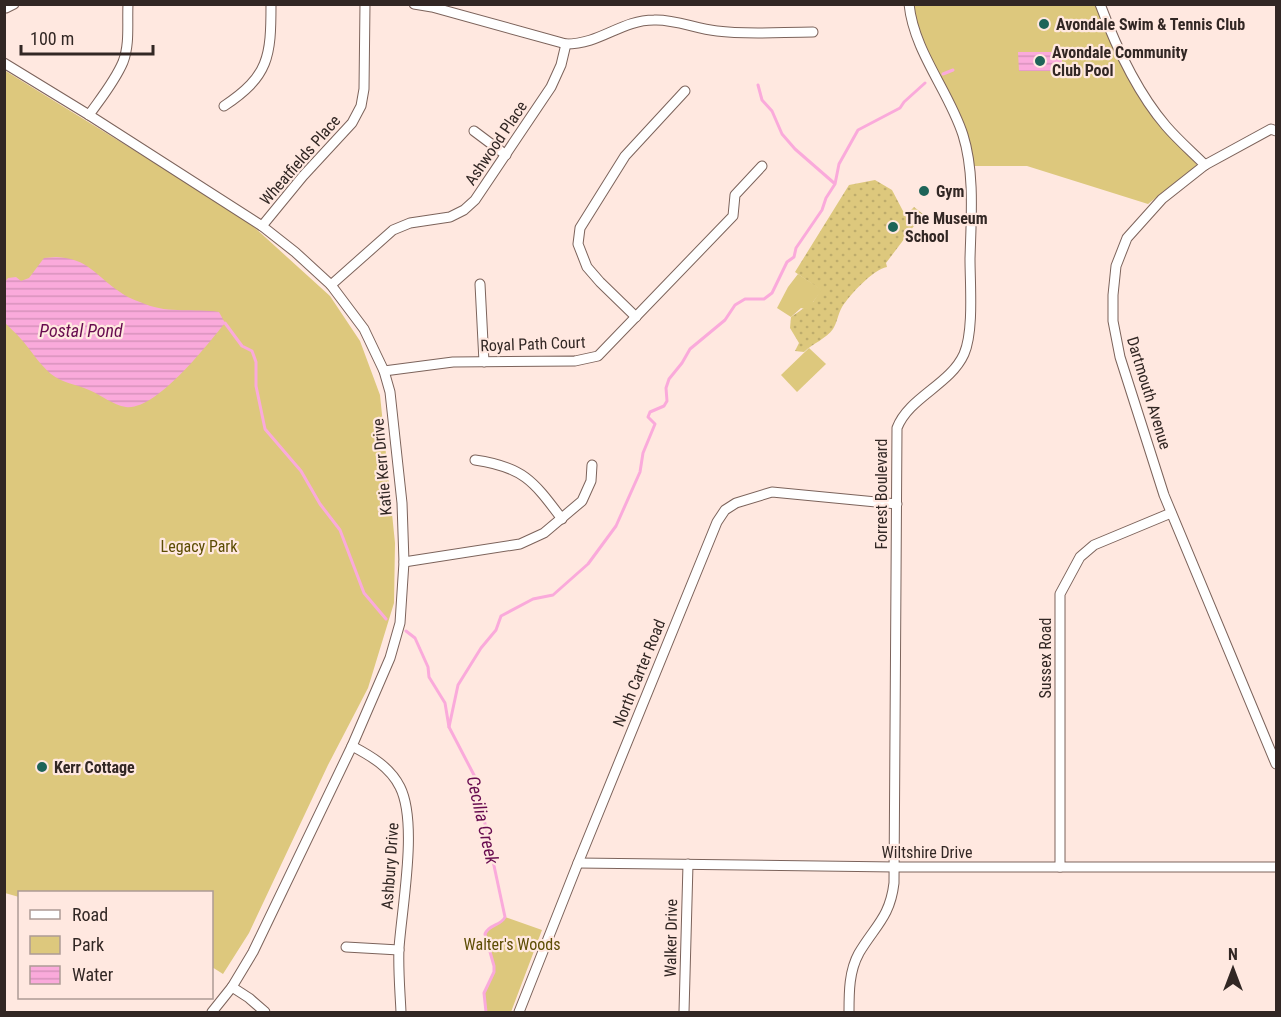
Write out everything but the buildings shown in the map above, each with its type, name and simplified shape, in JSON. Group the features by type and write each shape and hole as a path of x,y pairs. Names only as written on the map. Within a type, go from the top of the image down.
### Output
{"street":[{"path":"89,115 111,84 123,61 127,44 128,4"},
{"path":"224,106 246,91 260,74 268,53 271,4"},
{"name":"Wheatfields Place","path":"262,226 303,176 352,123 361,106 364,89 365,4"},
{"path":"414,4 567,44 596,40 631,23 653,20 672,21 717,31 813,32"},
{"name":"Forrest Boulevard","path":"849,1012 853,967 888,910 893,894 897,428 900,421 916,403 943,380 963,356 969,339 972,225 967,150 954,111 921,46 909,4"},
{"path":"1101,4 1111,33 1137,84 1165,125 1205,165"},
{"name":"Ashwood Place","path":"332,285 393,230 410,223 450,217 464,210 475,200 551,87 567,44"},
{"name":"Katie Kerr Drive","path":"4,63 262,226 295,252 332,285 364,329 384,371 390,392 404,562 400,623 390,658 352,746 253,952 232,987 212,1012"},
{"path":"636,317 587,267 578,244 580,228 625,156 685,91"},
{"name":"Dartmouth Avenue","path":"1275,128 1205,165 1162,199 1127,238 1116,266 1113,321 1120,357 1164,495 1276,764"},
{"path":"474,131 506,154"},
{"name":"Royal Path Court","path":"384,371 453,362 575,361 598,356 733,216 735,195 762,166"},
{"path":"480,284 484,362"},
{"path":"475,460 499,464 522,473 539,488 562,519"},
{"path":"404,562 520,544 544,533 582,501 591,481 592,465"},
{"name":"North Carter Road","path":"519,1012 717,522 725,510 736,503 772,492 897,504"},
{"name":"Sussex Road","path":"1060,867 1060,594 1080,557 1094,545 1172,513"},
{"name":"Ashbury Drive","path":"352,746 371,756 388,769 400,787 408,809 409,832 399,950 401,1012"},
{"name":"Wiltshire Drive","path":"578,863 895,867 1276,867"},
{"name":"Walker Drive","path":"684,1012 688,864"},
{"path":"346,947 399,950"},
{"path":"232,987 265,1012"}],"green space":[{"path":"905,5 1100,5 1132,77 1197,165 1148,204 1027,166 972,166"},
{"name":"Legacy Park","path":"4,70 244,218 330,296 360,341 380,395 395,543 394,603 368,688 328,765 249,933 223,974 213,968 213,891 18,891 18,897 5,893"},
{"path":"875,180 892,190 903,211 912,214 911,210 914,207 923,214 886,263 887,267 868,278 846,302 830,332 804,352 795,351 799,343 790,328 791,317 813,302 821,290 795,272 849,185"},
{"path":"798,274 822,290 813,302 812,308 808,310 801,308 791,317 777,308"},
{"path":"809,348 826,364 797,392 781,375"},
{"name":"Walter's Woods","path":"505,917 542,930 511,1012 486,1012 484,993 494,973 494,966 485,934 489,928 501,922"}],"water":[{"name":"Avondale Community Club Pool","path":"1018,52 1062,52 1062,71 1019,71"},
{"name":"Postal Pond","path":"56,257 84,264 122,294 139,302 164,309 219,312 225,323 207,346 152,399 126,407 116,404 89,390 55,377 5,323 5,282 8,278 16,277 21,281 29,278 44,258"}],"waterway":[{"path":"943,74 953,70"},
{"path":"449,727 458,685 481,648 496,630 501,616 533,599 553,595 588,564 616,526 640,472 643,453 655,424 648,417 650,412 664,406 667,401 666,388 669,379 690,349 725,320 735,305 745,299 764,299 772,293 787,262 794,257 796,248 822,210 835,184 839,164 858,130 900,108 925,83"},
{"path":"758,85 762,100 772,111 782,134 795,149 834,183"},
{"name":"Cecilia Creek","path":"225,323 242,346 252,351 256,362 256,386 265,429 301,471 320,504 340,530 364,593 386,619"},
{"name":"Cecilia Creek","path":"406,631 415,638 428,667 429,677 445,703 449,727 475,777 505,917 501,922 489,928 485,934 494,966 494,972 484,993 486,1012"}],"place":[{"name":"Avondale Swim & Tennis Club","path":"1044,24"},
{"name":"Avondale Community Club Pool","path":"1040,61"},
{"name":"Gym","path":"924,191"},
{"name":"The Museum School","path":"893,227"},
{"name":"Kerr Cottage","path":"42,767"}]}
